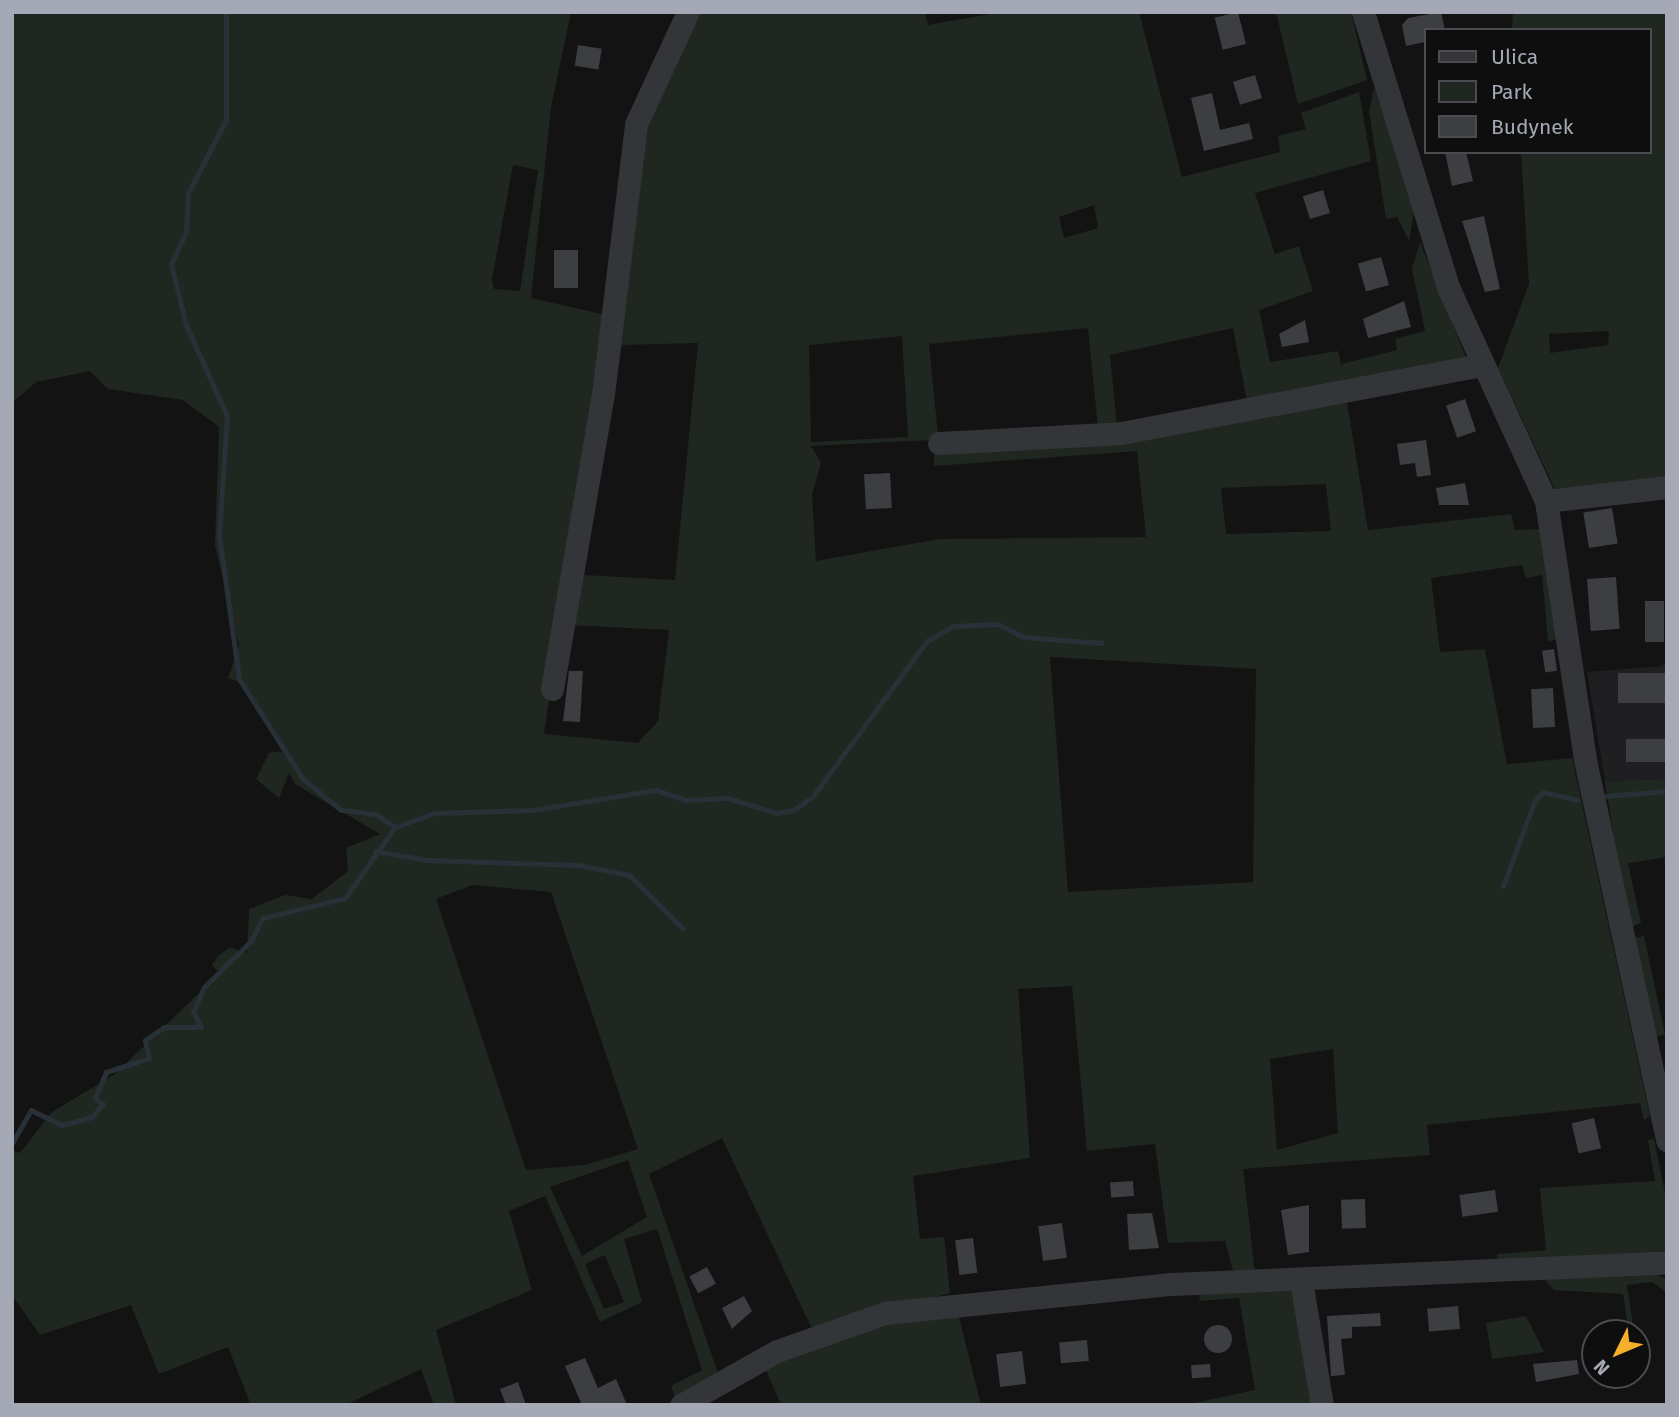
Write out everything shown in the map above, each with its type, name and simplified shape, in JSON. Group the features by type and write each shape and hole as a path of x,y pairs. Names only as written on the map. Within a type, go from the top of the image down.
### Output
{"street":[{"path":"552,689 603,394 636,124 688,12"},
{"path":"1363,12 1445,277 1482,365 1546,501 1584,760 1667,1140"},
{"path":"939,443 1121,433 1482,365"},
{"path":"1546,501 1667,486"},
{"path":"681,1405 778,1351 885,1313 1172,1284 1301,1281 1667,1262"},
{"path":"1301,1281 1322,1405"}],"shaded area":[{"path":"1667,660 1667,779 1605,781 1587,672 1662,666"}],"green space":[{"path":"12,12 571,12 551,108 531,298 602,314 604,325 544,734 638,743 658,721 669,630 568,625 645,129 697,12 925,12 928,25 1001,12 1139,12 1182,177 1280,152 1278,136 1306,129 1301,113 1359,92 1371,161 1255,193 1275,254 1299,246 1313,291 1259,310 1270,362 1338,351 1341,364 1397,350 1395,339 1425,331 1412,269 1420,242 1467,360 1248,406 1233,328 1110,355 1117,427 1098,428 1088,328 929,344 938,435 932,440 811,446 821,462 812,495 816,561 939,539 1146,537 1137,451 934,466 934,450 1347,402 1368,530 1511,514 1515,530 1540,529 1557,640 1548,641 1542,575 1526,578 1522,565 1431,578 1440,652 1485,649 1507,764 1572,758 1650,1116 1644,1120 1640,1103 1427,1125 1430,1155 1243,1169 1255,1273 1234,1274 1225,1241 1168,1243 1155,1144 1087,1151 1072,986 1018,989 1030,1158 913,1176 920,1239 944,1237 950,1293 812,1329 722,1138 649,1174 719,1376 676,1399 671,1386 702,1370 657,1229 624,1239 642,1302 600,1322 545,1196 509,1211 532,1290 436,1330 456,1405 434,1405 421,1369 345,1405 251,1405 228,1347 159,1374 131,1305 40,1335 12,1295 12,1150 20,1153 52,1112 115,1074 220,973 212,965 218,956 230,947 247,953 249,909 285,895 312,899 348,871 346,848 380,834 295,784 289,773 279,798 256,779 269,753 285,751 242,683 228,678 239,646 215,545 219,427 183,400 108,389 90,371 36,382 12,403","holes":["513,165 538,170 520,291 494,289 492,279","1094,205 1098,228 1064,238 1059,217","902,336 908,437 811,442 809,345","698,343 675,580 584,575 622,345","1326,484 1331,531 1226,534 1221,488","1050,657 1256,669 1253,882 1068,892","472,885 551,892 638,1149 585,1165 526,1170 436,899","1333,1049 1338,1133 1277,1150 1270,1059","628,1160 647,1217 582,1256 550,1187","605,1255 624,1302 604,1309 585,1264"]},
{"path":"1276,12 1351,12 1367,80 1298,104"},
{"path":"1513,12 1667,12 1667,481 1555,489 1498,368 1529,284 1521,154 1651,154 1651,28 1512,28","holes":["1609,331 1608,345 1550,353 1549,334"]},
{"path":"1374,88 1415,205 1409,241 1397,217 1386,219 1369,111"},
{"path":"1667,779 1667,857 1628,863 1641,923 1628,928 1605,781"},
{"path":"1644,936 1665,1035 1654,1037 1633,938"},
{"path":"1654,1139 1667,1203 1667,1253 1498,1262 1497,1254 1546,1250 1540,1188 1655,1181 1648,1140"},
{"path":"1647,1271 1667,1279 1667,1293 1652,1282 1627,1285 1632,1319 1627,1319 1623,1294 1554,1290 1538,1273"},
{"path":"1295,1286 1318,1405 1185,1405 1255,1390 1239,1298 1199,1301 1201,1290"},
{"path":"958,1313 981,1405 781,1405 765,1368 874,1325"},
{"path":"1526,1316 1544,1352 1492,1359 1486,1323"}],"building":[{"path":"1238,12 1246,44 1223,50 1215,18"},
{"path":"1441,12 1445,28 1424,28 1424,42 1406,46 1402,25 1408,18"},
{"path":"578,45 602,49 598,69 575,66"},
{"path":"1255,75 1262,98 1240,105 1233,82"},
{"path":"1212,93 1220,130 1249,123 1253,139 1204,151 1191,98"},
{"path":"1445,154 1466,154 1473,181 1452,186"},
{"path":"1323,190 1330,213 1310,219 1303,196"},
{"path":"1484,216 1500,289 1485,292 1462,221"},
{"path":"554,250 578,250 578,288 554,288"},
{"path":"1381,257 1389,285 1366,291 1358,264"},
{"path":"1404,301 1411,327 1368,338 1363,319"},
{"path":"1305,320 1309,342 1282,347 1279,334"},
{"path":"1465,399 1476,431 1457,438 1446,406"},
{"path":"1426,440 1431,475 1417,477 1415,463 1400,465 1397,444"},
{"path":"890,473 892,508 866,509 864,474"},
{"path":"1465,483 1469,505 1439,505 1436,488"},
{"path":"1612,508 1618,544 1589,548 1583,513"},
{"path":"1616,577 1620,629 1591,631 1587,579"},
{"path":"1645,601 1664,601 1664,642 1645,642"},
{"path":"1554,649 1557,671 1545,672 1542,651"},
{"path":"569,671 583,671 580,722 563,721"},
{"path":"1618,673 1667,673 1667,703 1618,703"},
{"path":"1553,688 1555,727 1533,728 1531,689"},
{"path":"1626,739 1667,739 1667,762 1626,762"},
{"path":"1594,1118 1601,1148 1579,1153 1572,1123"},
{"path":"1133,1181 1134,1196 1111,1198 1110,1183"},
{"path":"1495,1190 1498,1212 1462,1217 1459,1195"},
{"path":"1365,1199 1366,1228 1342,1229 1341,1200"},
{"path":"1309,1205 1309,1252 1288,1255 1281,1210"},
{"path":"1152,1213 1159,1248 1129,1250 1127,1214"},
{"path":"1062,1223 1067,1258 1043,1261 1038,1226"},
{"path":"973,1238 977,1273 959,1275 955,1240"},
{"path":"707,1267 716,1284 698,1293 689,1276"},
{"path":"744,1296 752,1311 732,1329 722,1308"},
{"path":"1458,1306 1460,1329 1429,1332 1427,1309"},
{"path":"1380,1313 1381,1326 1352,1327 1352,1338 1341,1339 1345,1375 1331,1376 1327,1316"},
{"path":"1218,1325 1228,1329 1232,1339 1228,1349 1218,1353 1208,1349 1204,1339 1208,1329"},
{"path":"1087,1340 1089,1361 1061,1363 1059,1342"},
{"path":"1022,1351 1026,1384 1000,1387 996,1354"},
{"path":"585,1358 598,1388 616,1379 627,1405 582,1405 565,1366"},
{"path":"1577,1360 1579,1374 1536,1382 1533,1364"},
{"path":"1210,1364 1211,1377 1192,1378 1191,1365"},
{"path":"518,1382 526,1405 506,1405 500,1389"}],"waterway":[{"path":"12,1143 31,1110 62,1125 92,1117 103,1104 95,1098 106,1072 149,1058 145,1040 164,1027 201,1027 193,1012 204,987 250,942 263,918 345,898 395,827 375,814 341,810 303,779 239,679 219,534 227,416 186,325 171,264 186,232 188,193 226,120 226,12"},
{"path":"395,827 435,813 533,810 655,790 685,800 727,798 777,813 794,810 813,796 927,641 953,626 998,624 1023,637 1102,643"},
{"path":"1606,796 1667,791"},
{"path":"1503,886 1534,802 1543,792 1577,800"},
{"path":"375,851 426,860 578,865 629,875 683,929"}]}
